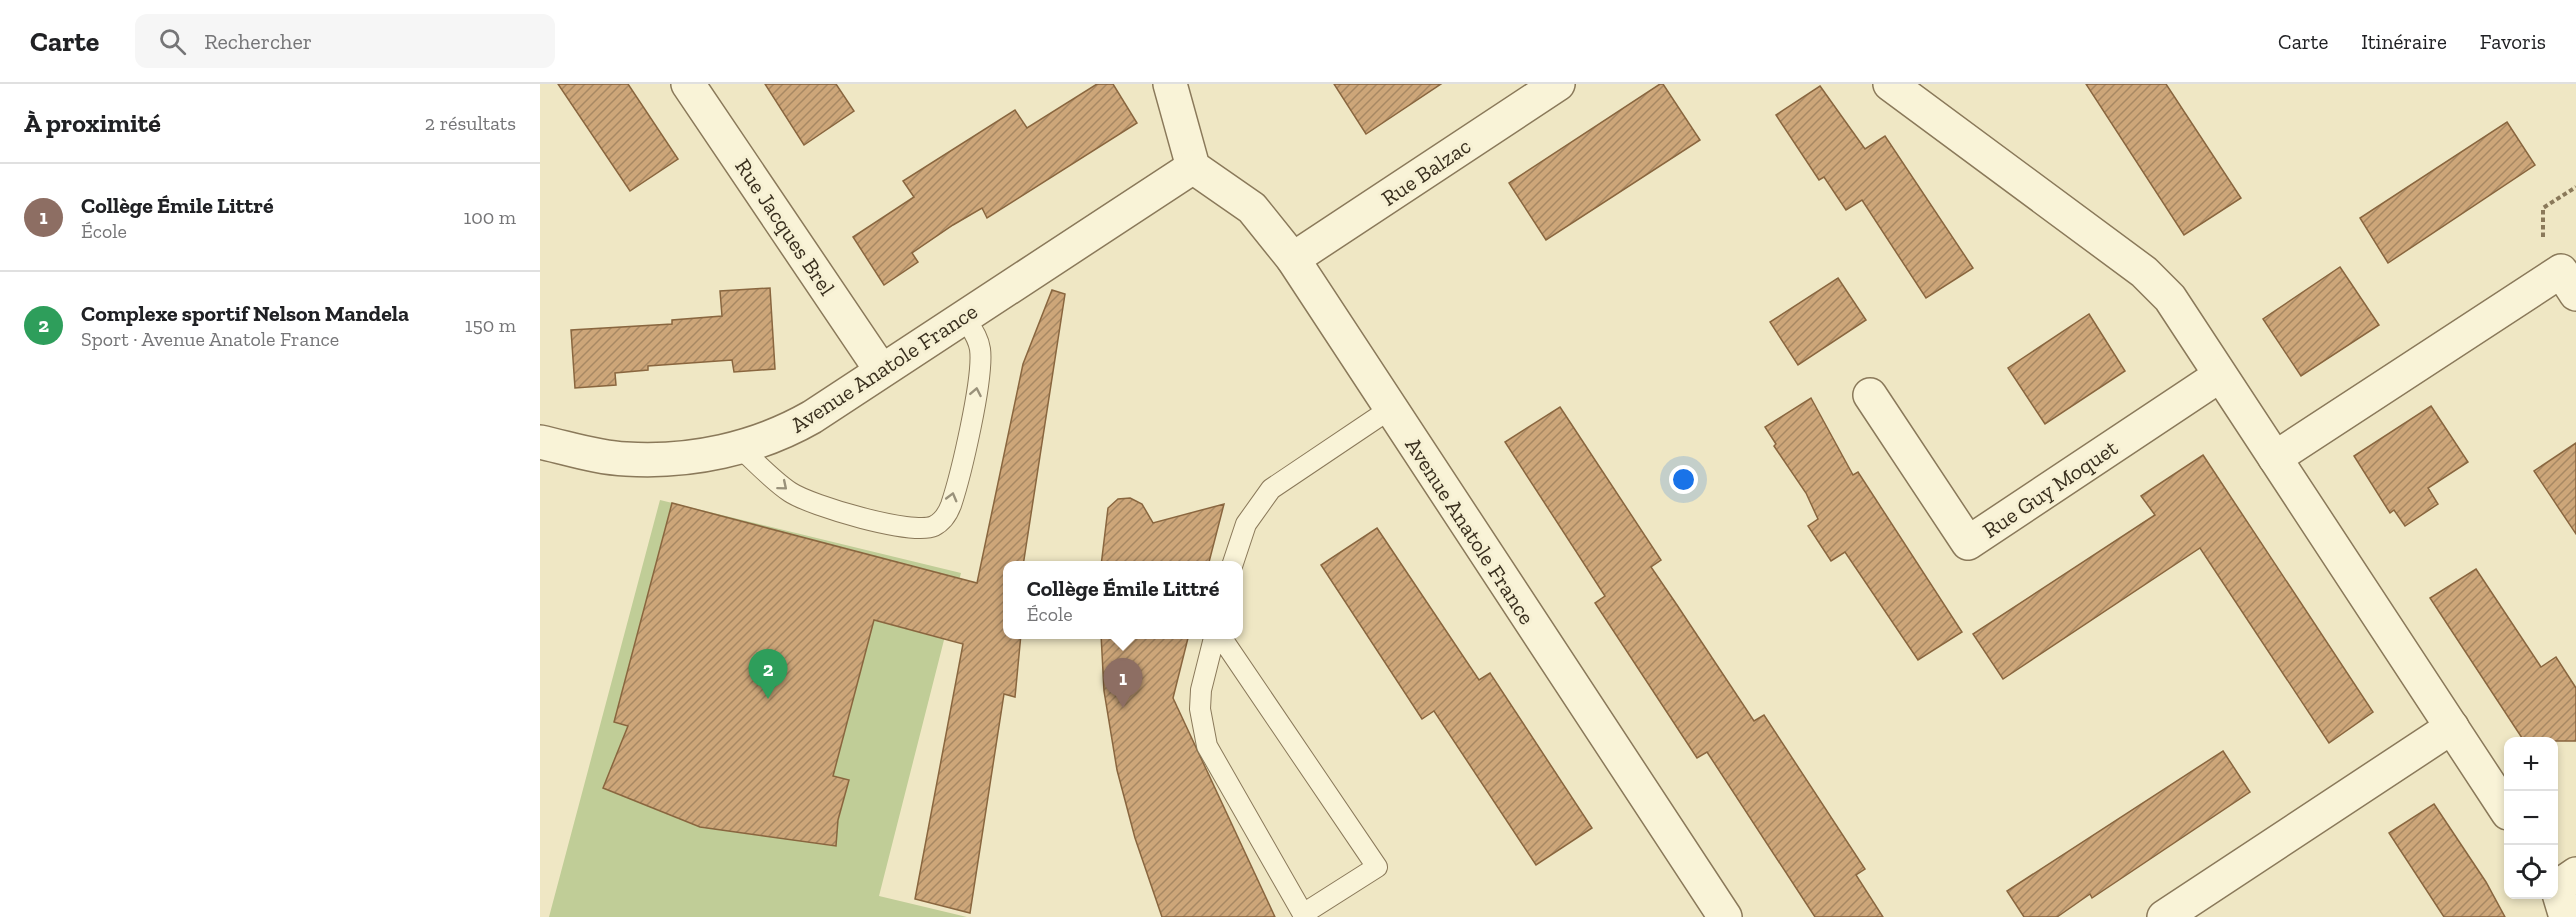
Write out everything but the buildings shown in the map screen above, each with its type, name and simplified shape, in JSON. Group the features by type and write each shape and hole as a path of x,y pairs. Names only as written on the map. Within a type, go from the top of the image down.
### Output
{"street":[{"name":"Rue Jacques Brel","path":"688,84 881,370"},
{"path":"1170,84 1193,167"},
{"name":"Rue Balzac","path":"1293,260 1558,84"},
{"path":"1890,84 2158,284 2170,298 2219,376 2504,807"},
{"name":"Avenue Anatole France","path":"540,441 624,459 678,458 739,447 789,431 1193,167 1252,207 1293,260 1725,917"},
{"path":"2275,458 2560,271 2576,294"},
{"name":"Rue Guy Moquet","path":"1870,395 1968,543 2219,376"},
{"path":"2164,917 2452,727"}],"lane":[{"path":"739,447 791,493 825,508 910,528 925,529 936,525 951,505 978,385 980,350 977,337 964,316"},
{"path":"1234,561 1246,524 1271,489 1390,409"},
{"path":"1216,639 1201,690 1201,719 1207,746 1304,914 1377,867 1220,639"}],"path":[{"path":"2543,282 2543,208 2576,187"}],"green space":[{"path":"660,500 961,573 879,896 967,917 549,917"}],"place":[{"name":"Complexe sportif Nelson Mandela","path":"768,699"},
{"name":"Collège Émile Littré","path":"1123,708"}]}
